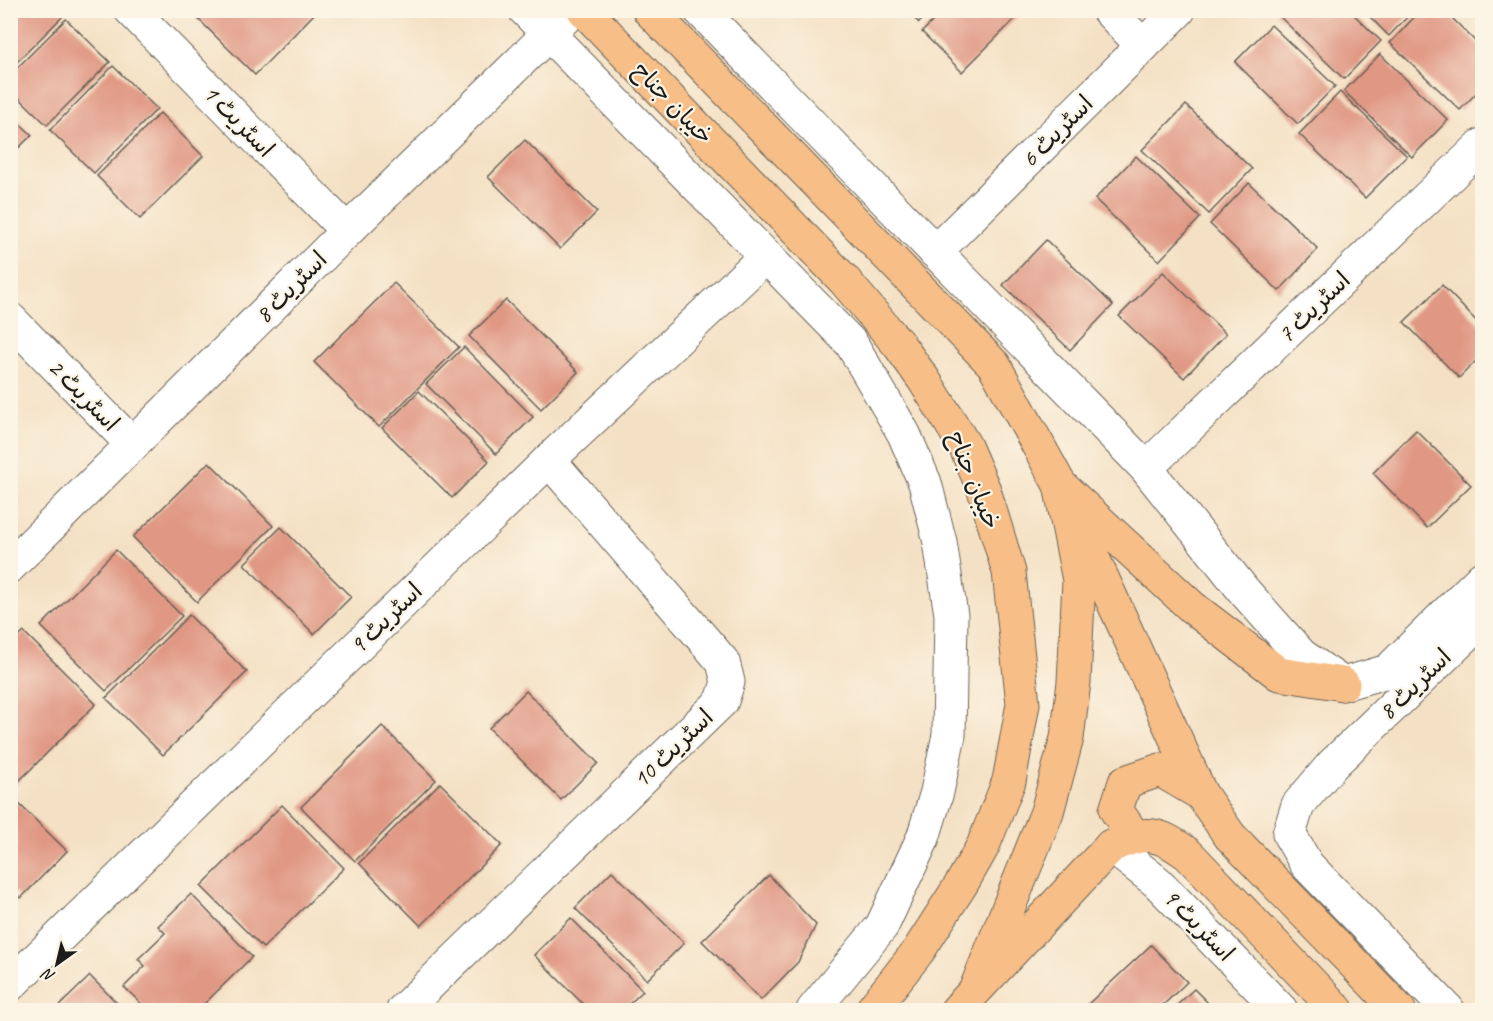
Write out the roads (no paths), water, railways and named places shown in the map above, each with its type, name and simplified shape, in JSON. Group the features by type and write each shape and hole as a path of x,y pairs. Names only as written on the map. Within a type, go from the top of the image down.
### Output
{"main road":[{"name":"خیبان جناح","path":"584,10 879,320 924,380 965,446 984,490 1009,572 1023,704 1009,781 983,846 930,933 872,1011"},
{"name":"خیبان جناح","path":"649,10 994,365 1060,485 1079,580 1074,682 1067,738 1047,812 967,999"},
{"path":"1060,485 1193,608 1279,674 1343,684"},
{"path":"1060,485 1201,794 1230,836 1399,1011"},
{"path":"1201,794 1160,770 1125,782 1116,810 1123,841 1165,837 1188,854 1337,1011"},
{"name":"خیبان جناح","path":"967,999 1123,841"}],"street":[{"name":"اسٹریٹ 1","path":"131,10 347,231"},
{"path":"525,10 851,343 904,434 925,483 940,542 951,615 949,725 937,792 923,838 882,926 813,1011"},
{"name":"اسٹریٹ 8","path":"10,566 573,10"},
{"path":"700,10 1146,468 1244,591 1301,655 1343,684 1388,671 1482,578"},
{"path":"1108,10 1143,46"},
{"name":"اسٹریٹ 6","path":"934,252 1179,10"},
{"name":"اسٹریٹ 7","path":"1146,468 1482,145"},
{"name":"اسٹریٹ 9","path":"10,985 549,460 766,256"},
{"name":"اسٹریٹ 2","path":"10,318 133,445"},
{"path":"851,343 879,320"},
{"name":"اسٹریٹ 10","path":"403,1011 722,700 728,682 723,662 549,460"},
{"name":"اسٹریٹ 8","path":"1448,1011 1307,865 1289,834 1298,805 1333,764 1482,620"},
{"name":"اسٹریٹ 9","path":"1123,841 1157,882 1281,1011"}]}
